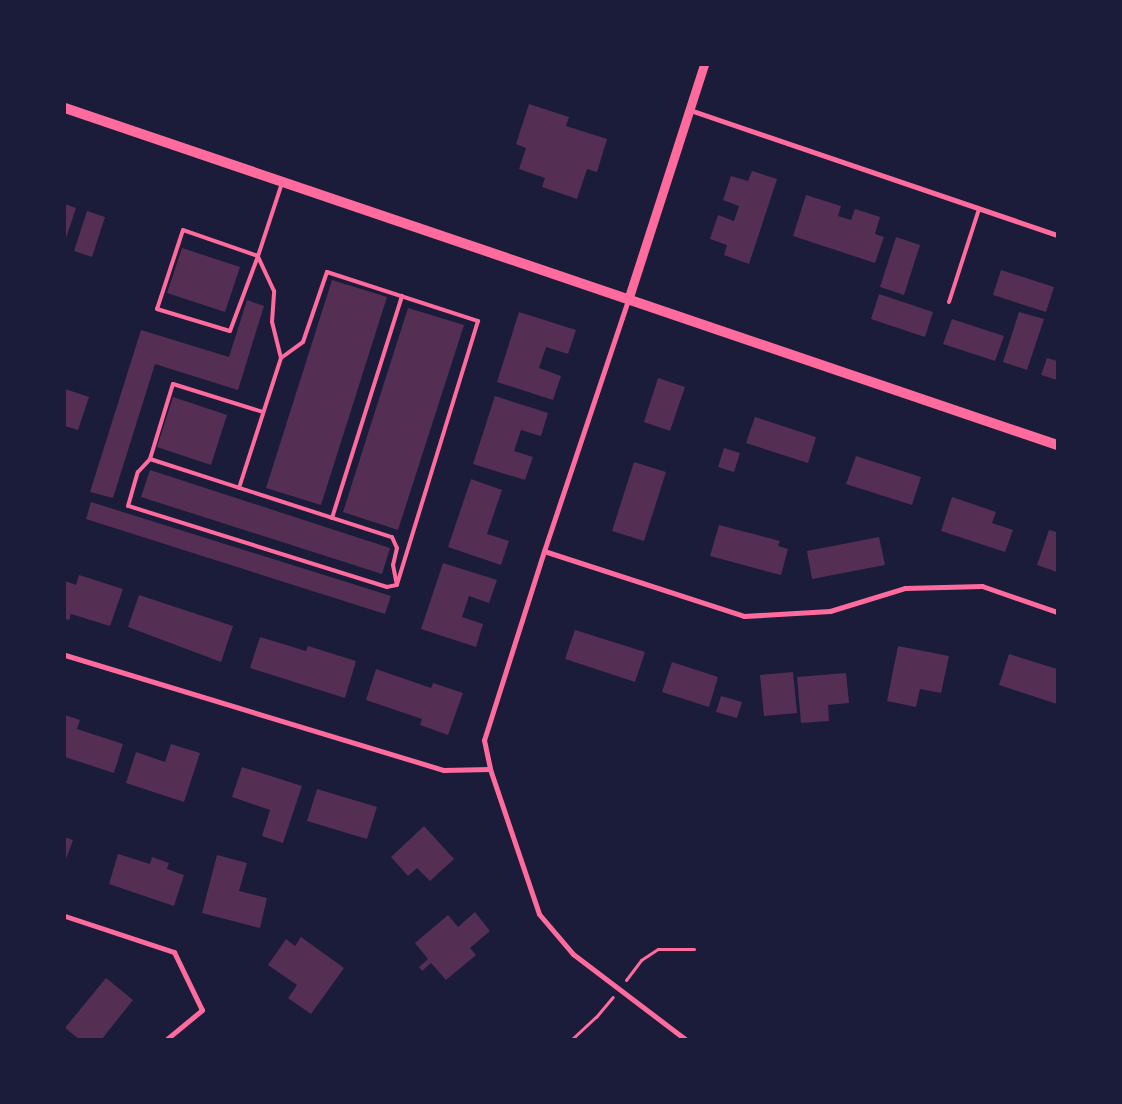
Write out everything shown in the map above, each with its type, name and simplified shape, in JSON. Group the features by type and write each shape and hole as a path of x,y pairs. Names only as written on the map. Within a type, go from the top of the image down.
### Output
{"main road":[{"path":"65,108 1057,445"}],"street":[{"path":"685,1039 573,954 539,914 490,769 484,740 544,550 704,65"},
{"path":"690,110 1057,235"},
{"path":"544,550 744,616 830,611 905,588 982,586 1057,612"},
{"path":"65,655 443,770 490,769"},
{"path":"65,916 174,952 202,1010 167,1039"}],"lane":[{"path":"239,488 281,358 272,322 274,291 258,256 183,230 157,309 230,331 258,256 282,182"},
{"path":"949,302 980,209"},
{"path":"281,358 303,342 326,272 478,321 397,585"},
{"path":"332,518 402,296"},
{"path":"263,412 173,384 150,459 138,472 128,506 387,587 397,585"},
{"path":"150,459 392,537 398,548 393,565 397,585"}],"building":[{"path":"529,104 569,117 566,126 607,139 597,172 587,169 577,199 542,187 545,178 519,169 526,148 516,144"},
{"path":"752,171 777,179 749,264 724,255 727,245 710,239 718,215 734,221 739,206 723,200 731,176 748,181"},
{"path":"806,195 841,206 838,216 851,220 855,209 880,217 875,234 884,237 875,263 793,236"},
{"path":"65,204 76,208 65,241"},
{"path":"87,211 105,217 92,257 74,251"},
{"path":"896,237 920,245 904,295 880,287"},
{"path":"182,248 240,267 225,312 167,293"},
{"path":"1001,270 1054,287 1046,312 993,295"},
{"path":"332,280 387,297 321,505 266,488"},
{"path":"879,294 933,312 925,337 871,319"},
{"path":"247,300 264,306 238,390 155,364 113,498 90,492 141,330 229,357"},
{"path":"408,308 464,325 398,530 343,512"},
{"path":"519,312 576,330 568,354 546,347 539,368 561,376 553,400 497,382"},
{"path":"1019,312 1044,319 1027,370 1003,362"},
{"path":"952,319 1004,336 995,361 943,344"},
{"path":"1047,358 1057,361 1057,380 1041,375"},
{"path":"658,378 685,387 670,431 644,422"},
{"path":"65,389 89,397 78,430 65,426"},
{"path":"495,396 548,413 541,436 521,430 514,451 533,457 525,480 473,464"},
{"path":"173,397 227,415 211,465 157,447"},
{"path":"755,417 816,437 808,463 746,443"},
{"path":"724,448 740,453 734,472 718,467"},
{"path":"856,456 921,477 912,505 846,484"},
{"path":"634,462 666,472 644,541 612,531"},
{"path":"150,470 390,548 382,574 141,497"},
{"path":"471,479 502,490 487,534 509,541 501,565 448,547"},
{"path":"952,497 996,512 992,523 1013,530 1005,552 941,531"},
{"path":"91,502 391,596 385,614 86,519"},
{"path":"719,525 780,541 778,546 788,549 781,575 710,556"},
{"path":"1049,530 1057,532 1057,572 1037,565"},
{"path":"879,537 885,565 812,579 807,551"},
{"path":"443,563 497,580 489,603 469,596 462,617 483,624 476,647 421,629"},
{"path":"79,575 123,589 110,626 71,614 69,620 65,619 65,581 76,585"},
{"path":"139,595 233,626 221,662 128,627"},
{"path":"575,630 645,652 635,682 565,659"},
{"path":"260,637 306,651 308,646 356,661 345,698 250,668"},
{"path":"898,646 949,656 941,693 920,689 916,707 887,701"},
{"path":"1009,654 1057,669 1057,704 999,685"},
{"path":"672,662 718,677 709,707 662,692"},
{"path":"376,669 431,688 433,683 463,693 448,735 420,725 422,719 366,700"},
{"path":"793,672 797,713 764,716 760,675"},
{"path":"846,673 849,703 828,705 829,721 801,723 797,677"},
{"path":"721,696 742,702 737,718 716,712"},
{"path":"65,715 80,720 77,729 123,744 114,773 65,757"},
{"path":"171,744 200,753 184,802 126,783 136,752 165,762"},
{"path":"242,767 302,786 283,843 262,836 270,810 232,797"},
{"path":"317,789 377,807 367,839 307,821"},
{"path":"424,826 454,859 430,881 417,868 408,876 391,857"},
{"path":"65,837 73,840 65,862"},
{"path":"118,854 150,864 152,857 169,863 167,869 184,875 174,906 109,884"},
{"path":"217,855 247,863 239,891 267,898 260,928 202,913"},
{"path":"475,912 490,931 470,948 476,955 446,980 431,963 422,971 419,967 428,959 415,943 448,915 458,927"},
{"path":"301,937 344,968 311,1014 288,998 297,985 268,965 286,939 295,946"},
{"path":"106,978 133,1000 102,1039 79,1039 65,1028"}]}
